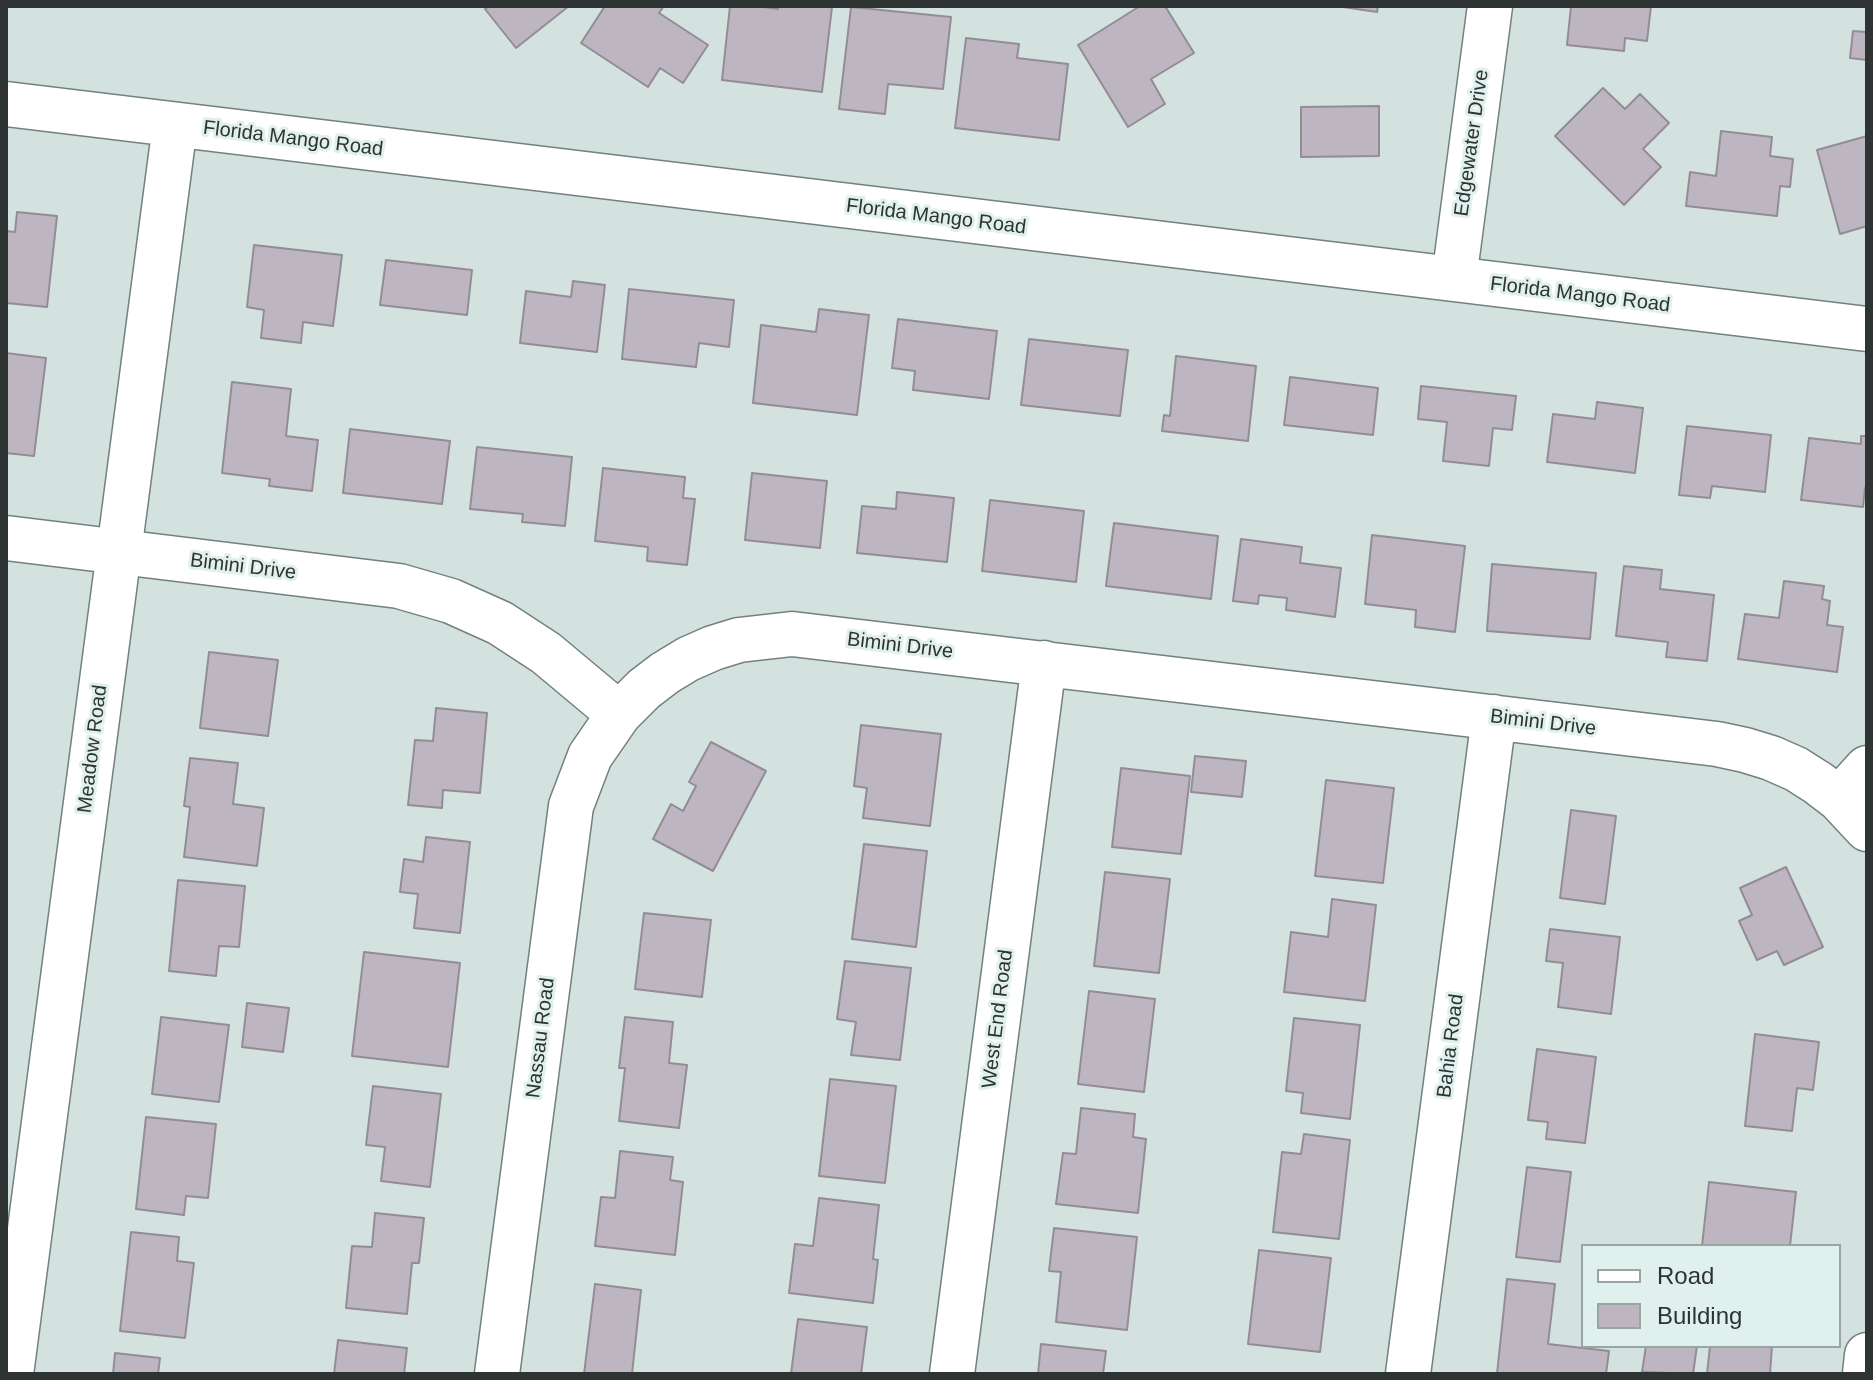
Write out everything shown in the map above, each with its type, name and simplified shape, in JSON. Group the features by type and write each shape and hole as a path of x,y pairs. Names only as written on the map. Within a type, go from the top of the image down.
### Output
{"street":[{"name":"Edgewater Drive","path":"1454,279 1490,6"},
{"name":"Florida Mango Road","path":"6,104 1867,329"},
{"name":"Meadow Road","path":"11,1374 175,125"},
{"name":"Bimini Drive","path":"6,538 399,586 451,601 500,623 546,653 619,714 644,689 688,659 739,640 792,634 1717,744 1771,758 1858,799"},
{"name":"West End Road","path":"952,1374 1044,663"},
{"name":"Nassau Road","path":"497,1374 571,806 590,756 619,714"},
{"name":"Bahia Road","path":"1408,1374 1494,717"},
{"path":"1865,1374 1867,1355"}],"building":[{"path":"489,6 569,6 516,48 485,9"},
{"path":"605,6 664,6 659,13 708,45 683,83 660,68 648,87 581,43"},
{"path":"730,6 778,9 778,6 832,7 822,92 722,80"},
{"path":"1140,6 1165,6 1194,53 1151,79 1165,104 1128,127 1078,45"},
{"path":"1336,6 1378,6 1377,12"},
{"path":"1571,6 1651,6 1647,41 1625,38 1624,51 1567,45"},
{"path":"851,7 951,17 943,89 888,84 885,114 839,109"},
{"path":"1853,31 1867,32 1867,60 1850,58"},
{"path":"966,38 1019,44 1017,58 1068,64 1059,140 955,128"},
{"path":"1603,88 1625,109 1640,94 1669,123 1643,149 1661,167 1624,205 1555,136"},
{"path":"1379,106 1379,156 1301,157 1301,107"},
{"path":"1721,131 1772,137 1770,156 1793,159 1790,187 1780,186 1777,216 1686,206 1690,172 1716,176"},
{"path":"1867,136 1867,226 1840,234 1817,150"},
{"path":"17,212 57,216 47,307 6,303 6,231 15,232"},
{"path":"254,245 342,255 333,326 303,322 301,343 261,338 264,310 247,307"},
{"path":"386,260 472,270 467,315 380,305"},
{"path":"573,281 605,285 597,352 520,343 526,291 571,297"},
{"path":"629,289 734,300 729,347 699,343 696,367 622,359"},
{"path":"819,309 869,315 857,415 753,403 761,325 816,332"},
{"path":"898,319 997,331 989,399 913,390 915,371 892,368"},
{"path":"1029,339 1128,350 1120,416 1021,405"},
{"path":"6,353 46,358 34,456 6,453"},
{"path":"1176,356 1256,366 1248,441 1162,431 1164,415 1170,416"},
{"path":"1290,377 1378,388 1373,435 1284,425"},
{"path":"232,382 291,389 286,436 318,440 312,491 269,486 270,479 222,473"},
{"path":"1421,386 1516,396 1512,430 1493,428 1489,466 1443,461 1447,422 1418,419"},
{"path":"1597,402 1643,408 1635,473 1547,462 1553,414 1595,419"},
{"path":"1687,426 1771,435 1765,492 1712,486 1710,498 1679,495"},
{"path":"350,429 450,441 442,504 343,493"},
{"path":"1861,436 1867,436 1867,488 1863,507 1801,500 1809,438 1861,444"},
{"path":"477,447 572,457 565,526 522,522 523,514 470,509"},
{"path":"603,468 685,477 683,498 695,499 687,565 647,561 648,547 595,541"},
{"path":"752,473 827,481 820,548 745,540"},
{"path":"897,492 954,498 947,562 857,553 862,506 896,509"},
{"path":"990,500 1084,511 1076,582 982,571"},
{"path":"1114,523 1218,536 1211,599 1106,586"},
{"path":"1372,535 1465,546 1455,632 1415,627 1416,610 1365,604"},
{"path":"1241,539 1302,547 1300,563 1341,568 1335,617 1286,610 1287,598 1259,595 1258,604 1233,601"},
{"path":"1492,564 1596,573 1590,639 1487,631"},
{"path":"1624,566 1662,570 1660,589 1714,595 1707,661 1666,657 1668,642 1616,636"},
{"path":"1784,581 1824,586 1822,599 1830,601 1827,625 1843,627 1837,672 1738,659 1745,614 1779,618"},
{"path":"209,652 278,660 268,736 200,728"},
{"path":"436,708 487,713 480,793 443,790 442,808 408,805 415,740 433,741"},
{"path":"861,725 941,734 930,826 863,818 867,788 854,786"},
{"path":"711,742 766,771 713,871 653,839 671,804 683,811 696,786 689,782"},
{"path":"1195,756 1246,761 1242,797 1191,792"},
{"path":"190,758 238,763 233,804 264,808 257,866 184,857 190,807 184,806"},
{"path":"1121,768 1190,776 1181,854 1112,847"},
{"path":"1326,780 1394,788 1383,883 1315,876"},
{"path":"1571,810 1616,816 1605,904 1560,898"},
{"path":"426,837 470,842 460,933 414,928 418,894 400,892 404,859 423,862"},
{"path":"864,844 927,851 916,947 852,939"},
{"path":"1786,867 1823,947 1784,965 1777,951 1757,960 1739,921 1752,915 1740,888"},
{"path":"1105,872 1170,879 1159,973 1094,966"},
{"path":"178,880 245,886 239,947 219,946 216,976 169,971"},
{"path":"1332,899 1376,905 1365,1001 1284,992 1291,932 1328,937"},
{"path":"644,913 711,920 702,997 635,989"},
{"path":"1550,929 1620,937 1611,1014 1558,1007 1563,963 1546,961"},
{"path":"364,952 460,963 448,1067 352,1056"},
{"path":"845,961 911,968 900,1060 851,1055 856,1022 837,1019"},
{"path":"1089,991 1155,999 1144,1092 1078,1084"},
{"path":"247,1003 289,1008 283,1052 242,1047"},
{"path":"161,1017 229,1025 219,1102 152,1094"},
{"path":"625,1017 673,1022 669,1063 687,1065 679,1128 619,1121 625,1068 619,1068"},
{"path":"1294,1018 1360,1025 1350,1119 1301,1113 1303,1093 1286,1091"},
{"path":"1755,1034 1819,1042 1813,1090 1797,1088 1792,1131 1745,1126"},
{"path":"1537,1049 1596,1057 1585,1143 1546,1139 1548,1122 1528,1120"},
{"path":"830,1079 896,1086 885,1183 819,1176"},
{"path":"373,1086 441,1094 430,1187 381,1181 385,1147 366,1145"},
{"path":"1081,1108 1135,1114 1133,1137 1146,1139 1138,1213 1056,1204 1063,1153 1076,1154"},
{"path":"146,1117 216,1124 208,1198 186,1196 184,1215 136,1209"},
{"path":"1304,1134 1350,1140 1339,1239 1273,1232 1282,1152 1301,1154"},
{"path":"620,1151 673,1157 670,1180 683,1182 675,1255 595,1246 601,1197 615,1198"},
{"path":"1527,1167 1571,1172 1560,1262 1516,1257"},
{"path":"1709,1182 1796,1192 1790,1244 1702,1244"},
{"path":"819,1198 879,1205 873,1259 878,1260 873,1303 789,1293 795,1244 813,1246"},
{"path":"375,1213 424,1218 419,1263 412,1263 407,1314 346,1308 352,1246 372,1247"},
{"path":"1054,1228 1137,1237 1127,1330 1056,1322 1061,1272 1049,1271"},
{"path":"131,1232 179,1237 177,1261 194,1263 185,1338 120,1331"},
{"path":"1259,1250 1331,1258 1320,1352 1248,1344"},
{"path":"1507,1279 1555,1284 1548,1344 1609,1351 1606,1374 1497,1374"},
{"path":"595,1284 641,1290 632,1374 584,1374"},
{"path":"798,1319 867,1327 861,1374 791,1374"},
{"path":"338,1340 407,1348 404,1374 334,1374"},
{"path":"1041,1344 1106,1351 1103,1374 1038,1374"},
{"path":"1646,1348 1697,1348 1693,1374 1642,1372"},
{"path":"1710,1348 1772,1348 1770,1374 1707,1374"},
{"path":"115,1353 160,1358 158,1374 113,1374"}]}
